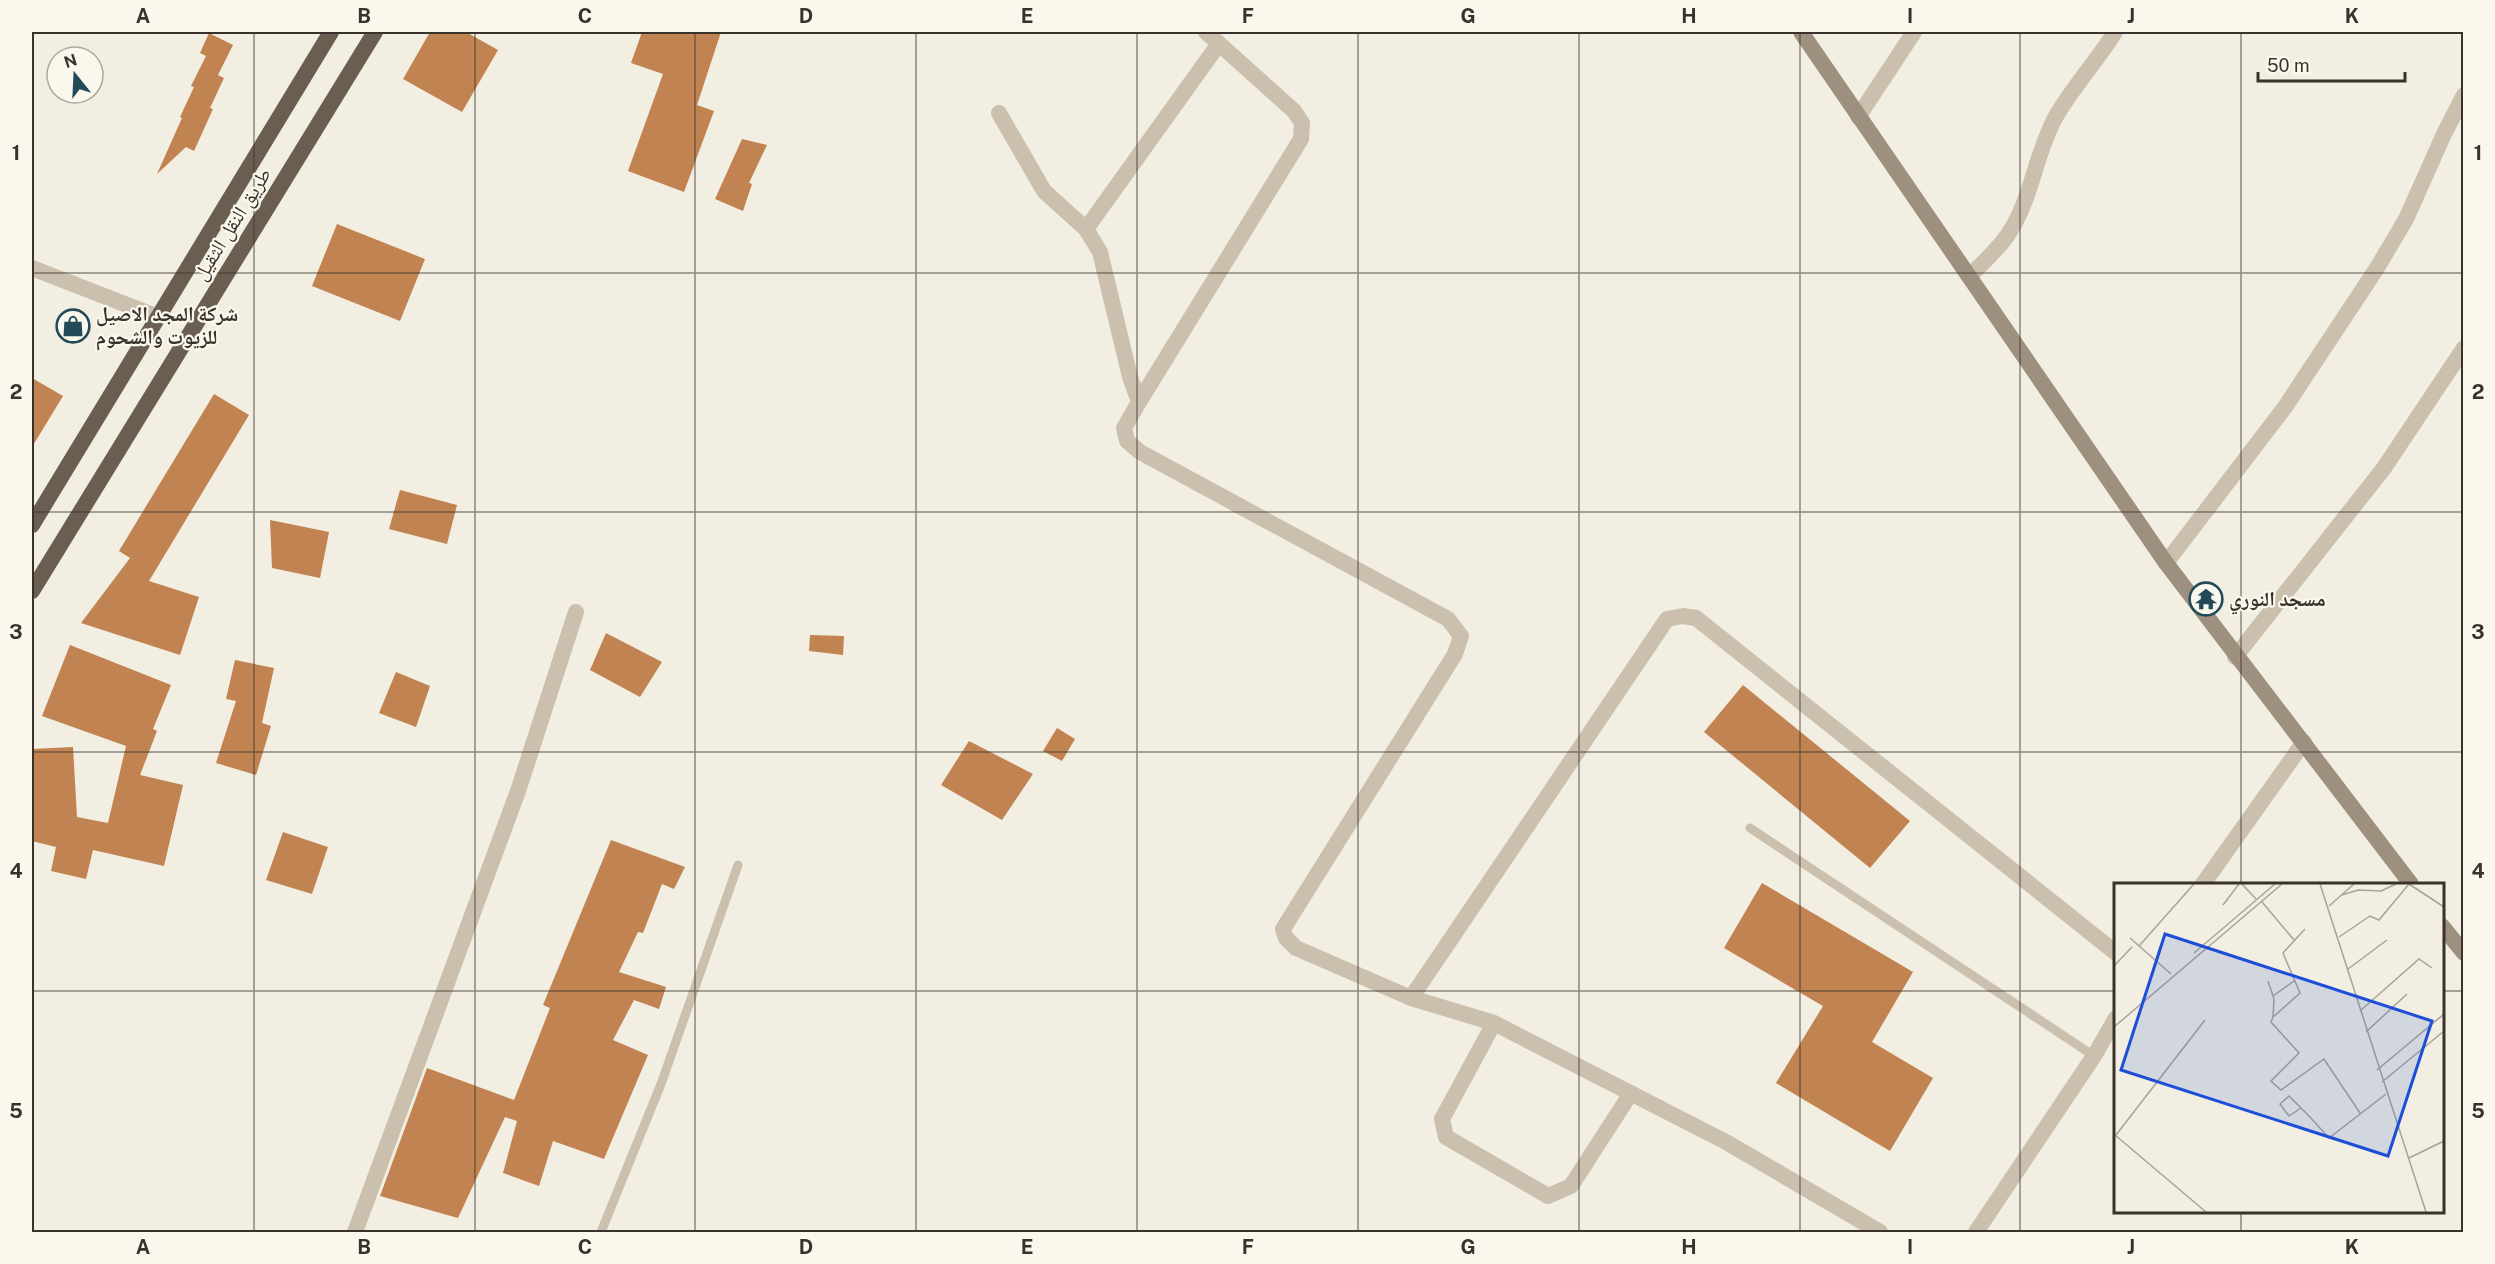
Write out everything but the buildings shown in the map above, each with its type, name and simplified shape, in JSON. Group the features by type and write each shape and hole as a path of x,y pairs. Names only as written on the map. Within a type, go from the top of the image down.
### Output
{"highway":[{"name":"طريق النقل الثقيل","path":"32,525 331,32"},
{"name":"طريق النقل الثقيل","path":"32,591 375,32"}],"main road":[{"path":"1801,32 2166,563 2235,657 2304,742 2410,883"},
{"path":"2444,929 2463,953"}],"street":[{"path":"1206,32 1294,111 1302,123 1300,139 1124,428 1126,441 1140,452 1448,619 1461,636 1455,654 1283,929 1286,938 1296,948 1411,998 1494,1023 1726,1142 1880,1233"},
{"path":"1858,117 1914,32"},
{"path":"1969,277 2009,234 2024,204 2043,146 2056,117 2115,32"},
{"path":"1086,229 1218,45"},
{"path":"2166,563 2285,407 2377,268 2406,219 2463,95"},
{"path":"999,112 1044,191 1086,229 1100,252 1130,377 1139,402"},
{"path":"32,268 158,317"},
{"path":"2235,657 2384,468 2463,348"},
{"path":"354,1233 518,791 576,612"},
{"path":"1411,998 1667,619 1683,616 1696,618 2114,952"},
{"path":"2204,883 2304,742"},
{"path":"1976,1233 2094,1056 2114,1020"},
{"path":"1494,1023 1442,1119 1446,1137 1548,1196 1571,1186 1631,1093"}],"lane":[{"path":"1750,828 2094,1056"},
{"path":"602,1233 661,1084 738,865"}],"place":[{"name":"شركة المجد الاصيل للزيوت والشحوم","path":"73,326"},
{"name":"مسجد النوري","path":"2206,599"}]}
